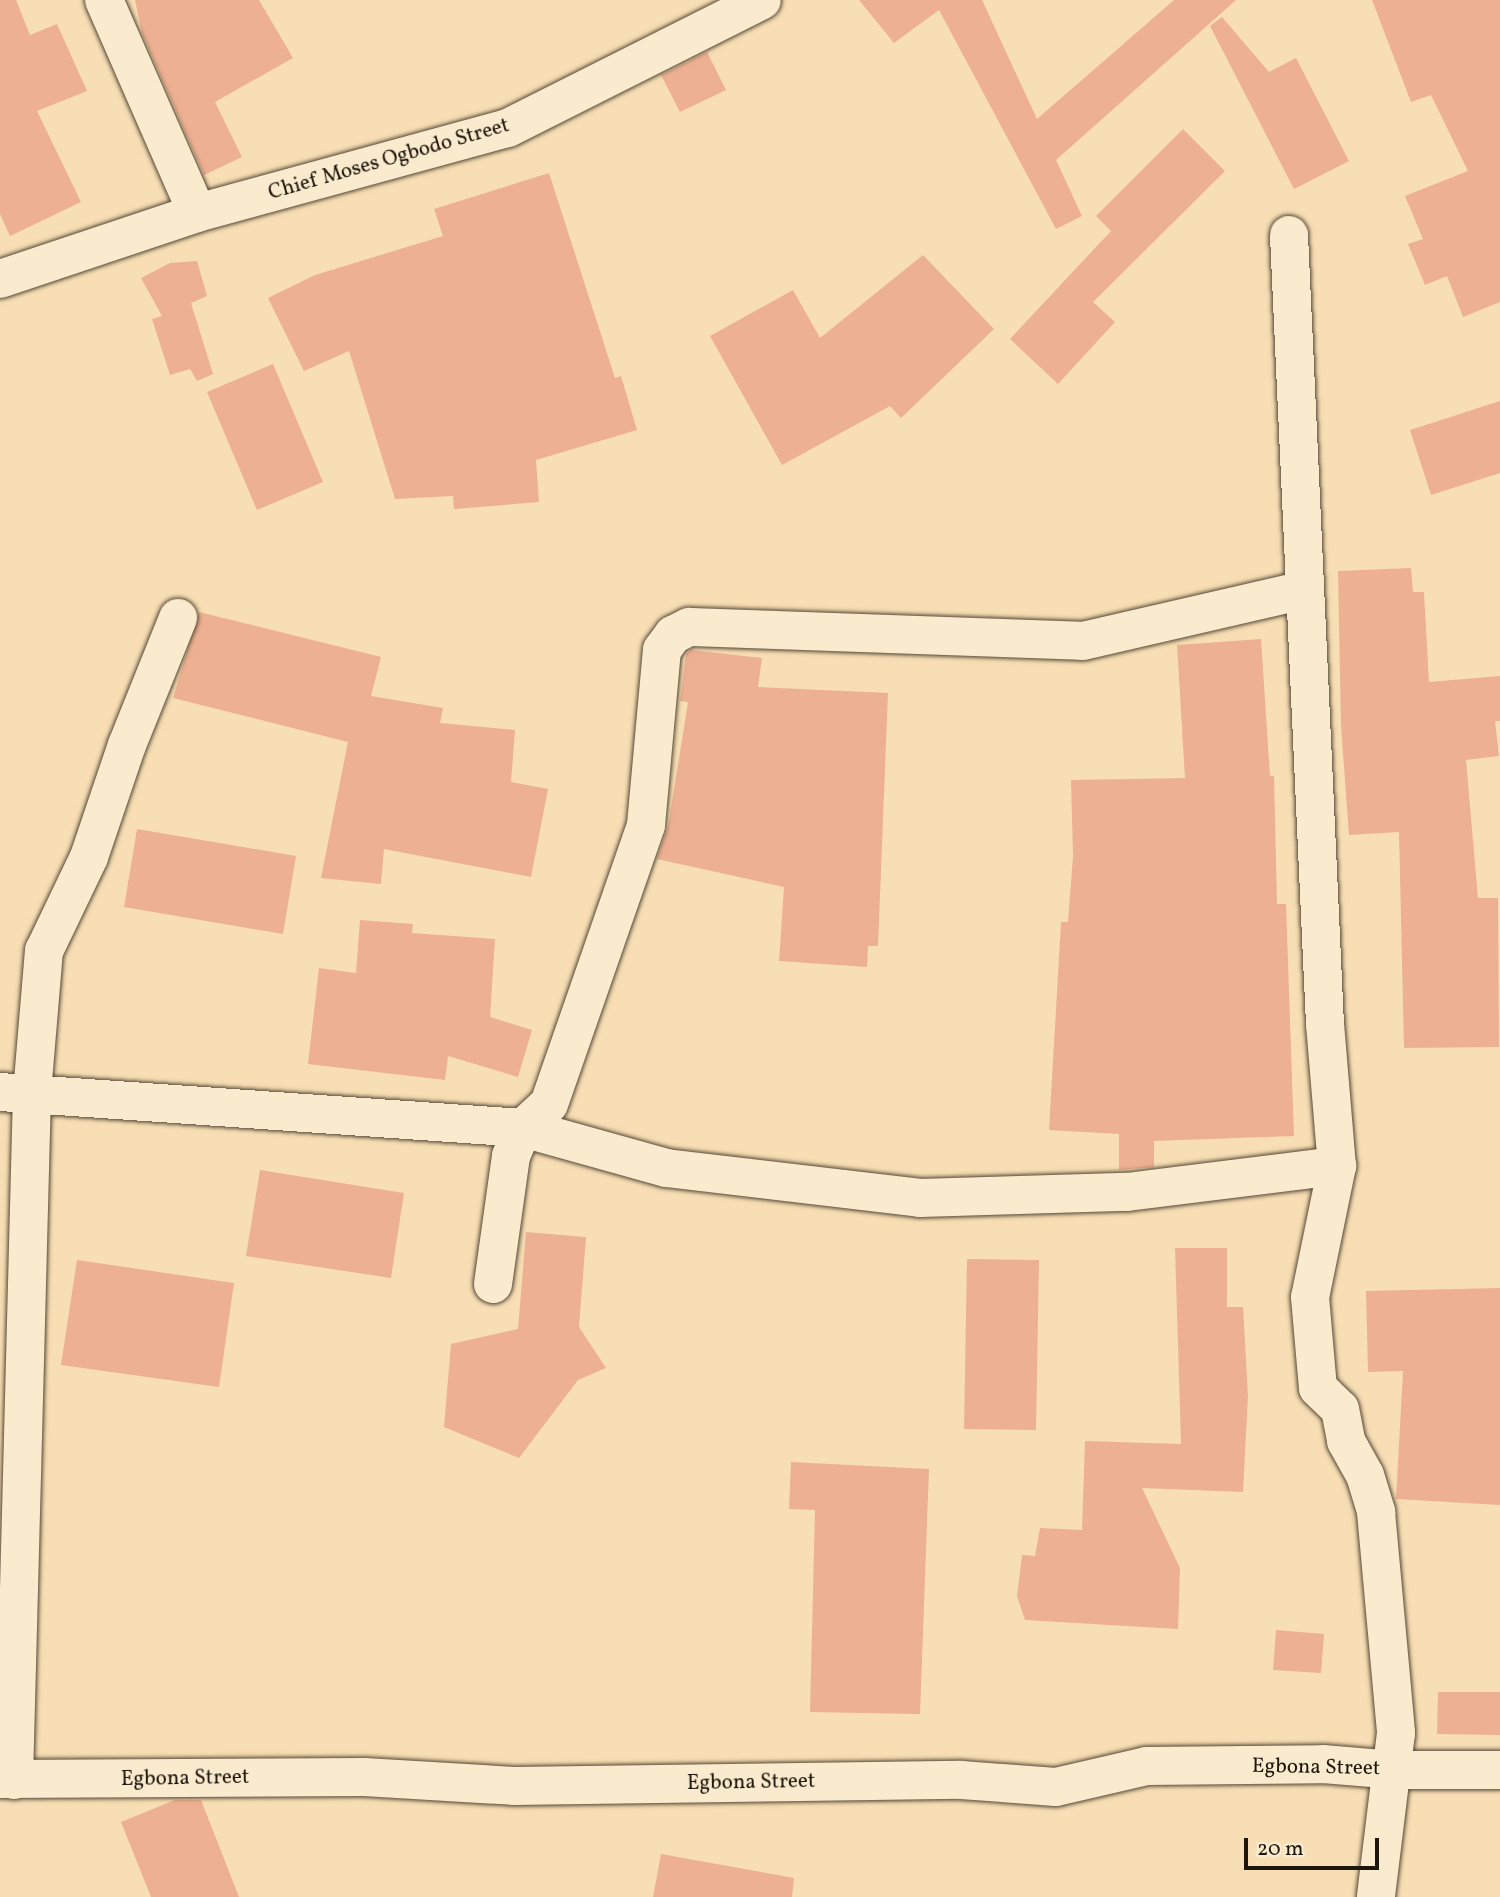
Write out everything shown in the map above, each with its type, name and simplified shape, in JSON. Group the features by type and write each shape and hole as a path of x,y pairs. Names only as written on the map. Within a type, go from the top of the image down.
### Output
{"street":[{"path":"104,0 197,213"},
{"name":"Chief Moses Ogbodo Street","path":"0,279 197,213 508,128 762,0"},
{"path":"1289,235 1325,1024 1336,1166 1310,1297 1318,1388 1340,1409 1346,1441 1365,1475 1376,1512 1396,1732 1394,1770 1376,1897"},
{"path":"493,1284 511,1156 523,1128 549,1104 646,825 663,650 673,635 689,627 1083,641 1304,590"},
{"path":"7,1780 16,1093 44,951 89,857 127,745 178,618"},
{"path":"16,1093 523,1128 666,1167 920,1198 1127,1192 1336,1166"},
{"name":"Egbona Street","path":"7,1780 364,1777 514,1786 961,1780 1056,1787 1146,1766 1323,1764 1394,1770 1500,1770"}],"building":[{"path":"0,0 16,0 30,35 57,24 87,91 37,111 81,202 10,236 0,214"},
{"path":"135,0 259,0 293,58 215,102 242,157 204,175 142,33"},
{"path":"859,0 982,0 1037,119 1174,0 1236,0 1056,160 1082,216 1056,229 939,10 894,43"},
{"path":"1372,0 1500,0 1500,302 1463,317 1447,276 1425,285 1408,244 1423,239 1405,196 1468,171 1431,95 1411,102"},
{"path":"1222,17 1269,72 1296,58 1349,161 1294,189 1210,26"},
{"path":"707,52 726,90 680,112 661,75"},
{"path":"1183,129 1225,171 1093,302 1115,322 1058,384 1010,339 1111,231 1096,216"},
{"path":"549,173 615,378 621,376 637,430 536,460 539,502 454,509 453,496 395,499 349,351 304,371 268,298 315,275 443,236 434,209"},
{"path":"923,255 994,329 901,418 890,406 782,465 710,336 793,290 820,338"},
{"path":"197,261 207,296 191,303 213,374 197,381 190,369 170,375 152,319 162,316 141,278 170,263"},
{"path":"273,364 323,482 257,510 207,392"},
{"path":"1500,401 1500,473 1431,495 1410,430"},
{"path":"1411,568 1413,592 1424,592 1429,682 1500,676 1500,721 1495,721 1499,756 1466,760 1478,898 1498,898 1499,1047 1404,1048 1399,832 1349,835 1341,726 1338,571"},
{"path":"199,612 381,657 371,696 443,708 440,723 515,730 511,782 548,789 531,877 384,849 381,884 321,878 348,742 173,698"},
{"path":"1261,639 1270,776 1274,776 1277,904 1286,904 1294,1136 1154,1141 1154,1167 1119,1170 1119,1134 1049,1130 1061,922 1068,922 1073,856 1071,780 1185,778 1177,645"},
{"path":"691,650 762,658 758,687 888,693 878,946 868,946 867,967 779,961 784,887 657,859 668,827 688,702 680,701 686,654"},
{"path":"137,829 296,856 283,934 124,907"},
{"path":"360,920 413,924 412,933 495,939 490,1017 532,1030 518,1077 448,1056 445,1080 308,1064 319,968 356,973"},
{"path":"260,1170 404,1193 391,1278 246,1256"},
{"path":"526,1232 586,1237 579,1327 606,1368 578,1380 519,1458 444,1427 451,1344 518,1329"},
{"path":"1175,1248 1227,1248 1227,1307 1243,1307 1248,1396 1243,1492 1142,1488 1180,1568 1178,1629 1025,1620 1017,1596 1022,1555 1035,1556 1040,1528 1082,1530 1085,1441 1181,1444"},
{"path":"967,1259 1039,1260 1036,1430 964,1429"},
{"path":"77,1260 234,1283 219,1387 61,1365"},
{"path":"1500,1288 1500,1505 1396,1499 1403,1371 1368,1372 1366,1291"},
{"path":"791,1462 929,1469 920,1714 810,1712 815,1510 789,1509"},
{"path":"1276,1630 1324,1634 1321,1673 1273,1670"},
{"path":"1438,1692 1500,1692 1500,1735 1437,1734"},
{"path":"175,1800 201,1800 239,1897 151,1897 121,1822"},
{"path":"661,1854 794,1878 792,1897 653,1897"}]}
